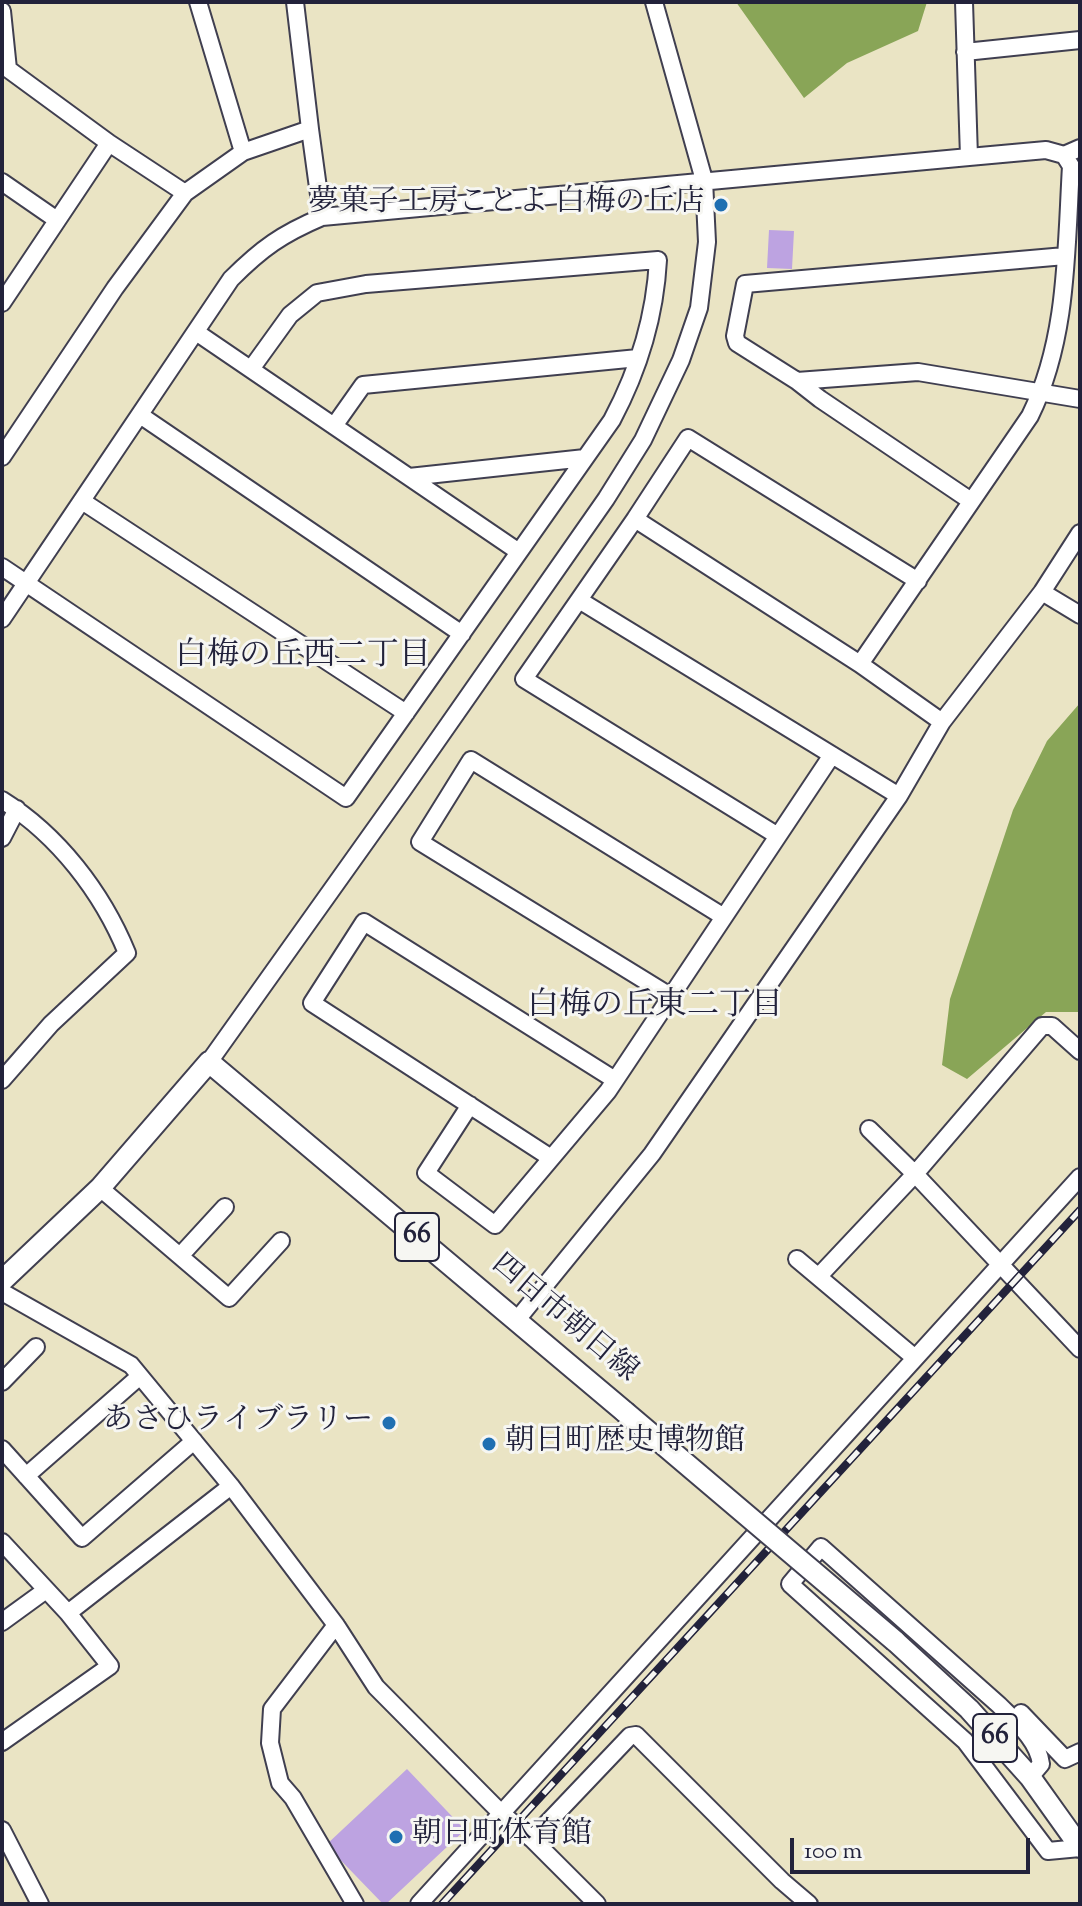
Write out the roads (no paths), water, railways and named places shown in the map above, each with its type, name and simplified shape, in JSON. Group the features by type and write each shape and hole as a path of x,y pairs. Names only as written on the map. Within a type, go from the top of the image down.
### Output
{"main road":[{"path":"2,1281 100,1188 209,1062"},
{"name":"四日市朝日線","path":"209,1062 895,1641 969,1709 1030,1777 1080,1848"}],"street":[{"path":"198,2 243,152"},
{"path":"295,2 322,217"},
{"path":"209,1062 606,499 643,440 681,360 699,308 707,242 704,180 654,2"},
{"path":"964,2 969,157"},
{"path":"2,11 8,69 109,143 185,193"},
{"path":"965,52 1080,40"},
{"path":"2,457 115,288 185,193 243,152 310,129"},
{"path":"3,299 109,143"},
{"path":"2,619 231,279 259,251 291,230 322,217 1046,150 1064,155 1080,148"},
{"path":"860,664 1030,416 1042,392 1060,315 1071,166 1064,155"},
{"path":"2,182 57,220"},
{"path":"971,501 737,343 735,336 745,284 1065,256"},
{"path":"2,567 346,798 612,420 630,387 656,295 658,260 366,284 317,293 290,315 251,369"},
{"path":"196,332 519,552"},
{"path":"334,426 363,385 638,358"},
{"path":"797,381 918,372 1080,399"},
{"path":"140,415 462,634"},
{"path":"778,836 524,679 688,438 918,581"},
{"path":"409,477 585,458"},
{"path":"82,501 406,713"},
{"path":"635,519 860,664 942,722"},
{"path":"516,1321 652,1154 899,796 942,722 1042,592 1080,533"},
{"path":"1042,592 1080,615"},
{"path":"579,600 899,796"},
{"path":"470,1105 426,1173 495,1225 615,1080 832,755"},
{"path":"670,996 420,842 471,760 724,917"},
{"path":"2,800 37,824 66,854 116,927 127,953 51,1024 2,1080"},
{"path":"2,838 17,809"},
{"path":"551,1158 312,1003 364,922 615,1080"},
{"path":"819,1276 915,1174 1042,1026 1052,1026 1080,1051"},
{"path":"869,1129 1080,1349"},
{"path":"419,1904 1080,1177"},
{"path":"100,1188 229,1298 281,1241"},
{"path":"180,1256 225,1207"},
{"path":"797,1259 915,1358"},
{"path":"2,1292 131,1365 231,1486 336,1625 376,1687 597,1904"},
{"path":"2,1382 36,1347"},
{"path":"26,1476 140,1376"},
{"path":"2,1449 82,1538 194,1441"},
{"path":"68,1613 231,1486"},
{"path":"2,1542 68,1613 110,1666 2,1742"},
{"path":"1030,1777 1041,1764 1039,1750 999,1705 821,1547 790,1584 965,1741 1048,1851 1080,1848"},
{"path":"2,1622 46,1590"},
{"path":"336,1625 272,1709 270,1743 280,1783 293,1798 355,1904"},
{"path":"999,1705 1014,1705 1065,1759 1080,1752"},
{"path":"532,1839 630,1736 636,1735 782,1881 809,1904"},
{"path":"2,1830 8,1856 40,1904"}],"railway":[{"path":"442,1904 1080,1210"}],"place":[{"name":"夢菓子工房ことよ 白梅の丘店","path":"721,205"},
{"name":"あさひライブラリー","path":"389,1423"},
{"name":"朝日町歴史博物館","path":"489,1444"},
{"name":"朝日町体育館","path":"396,1837"}],"district":[{"name":"白梅の丘西二丁目","path":"303,659"},
{"name":"白梅の丘東二丁目","path":"655,1009"}]}
